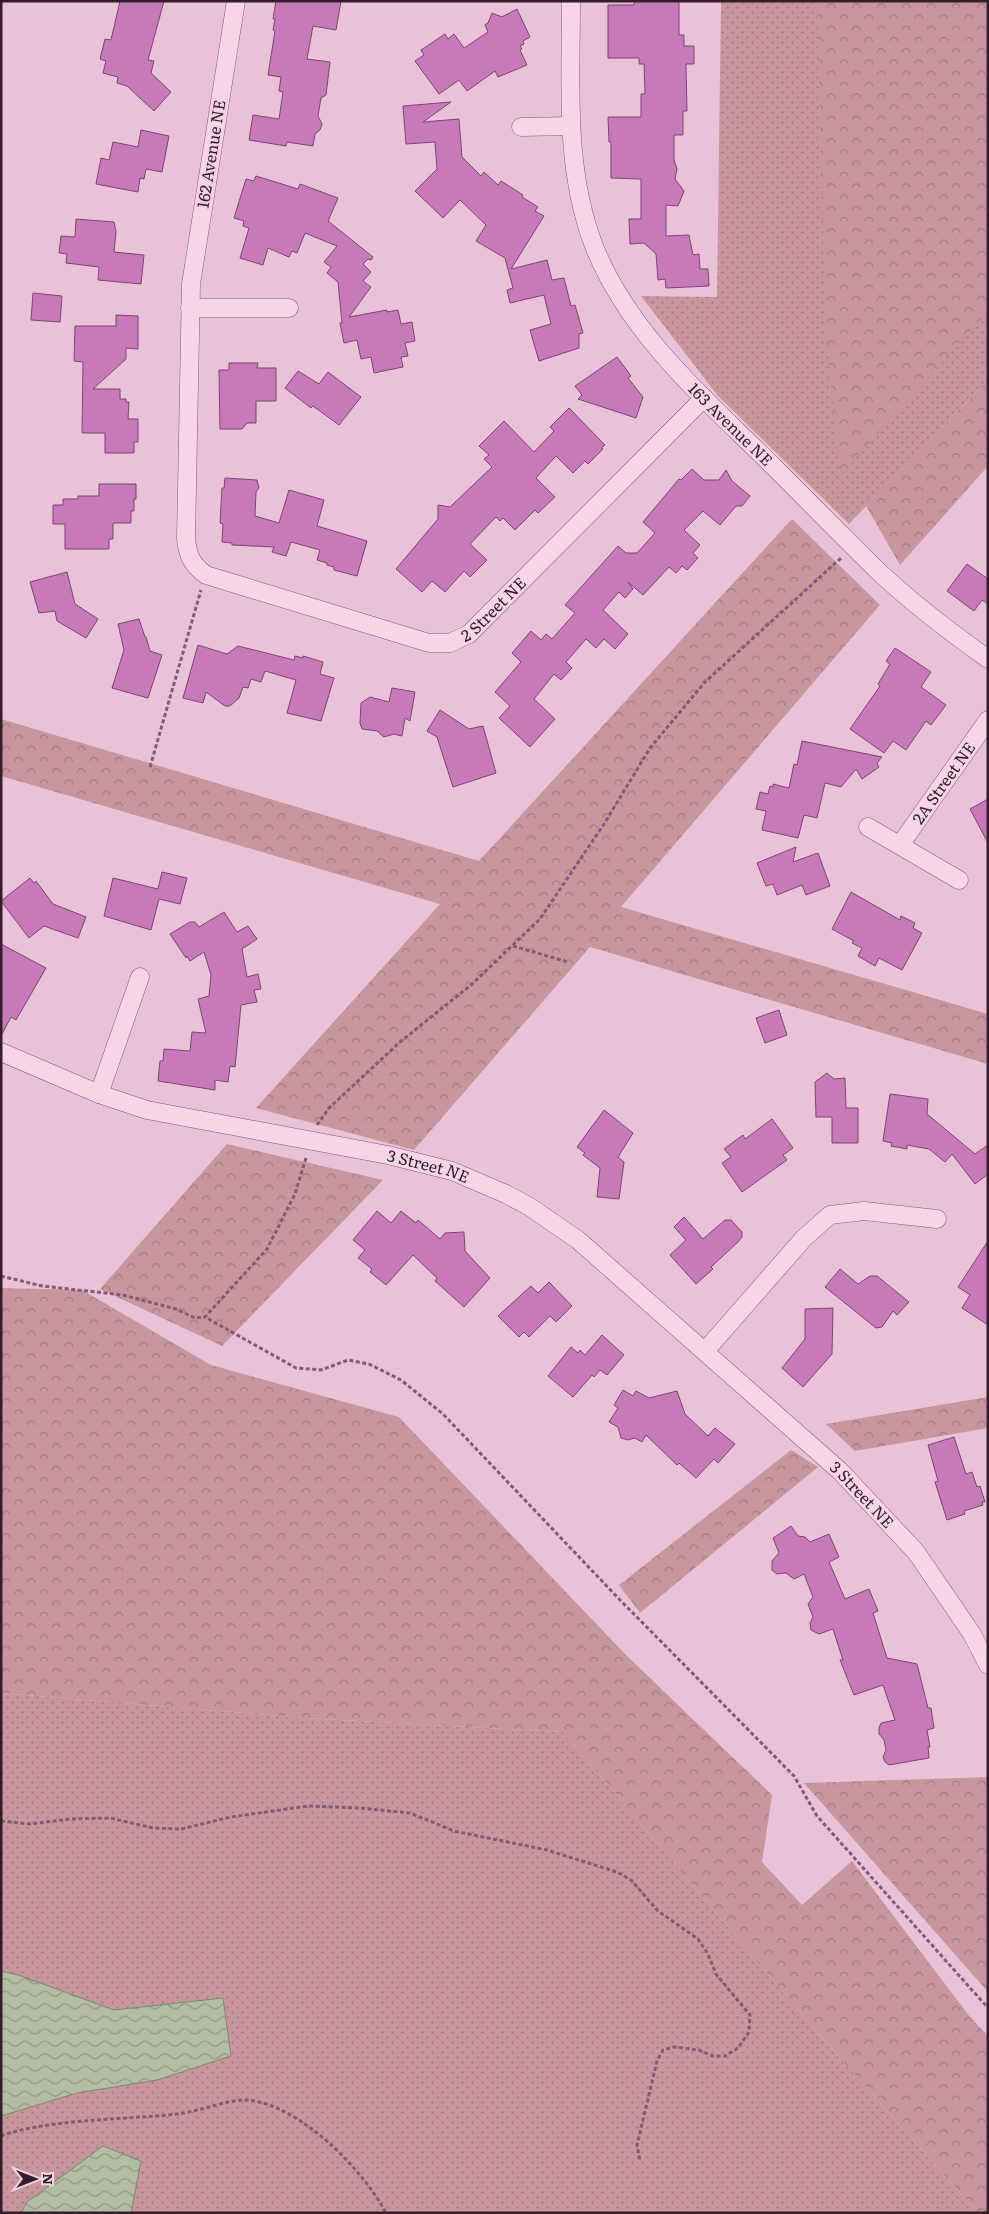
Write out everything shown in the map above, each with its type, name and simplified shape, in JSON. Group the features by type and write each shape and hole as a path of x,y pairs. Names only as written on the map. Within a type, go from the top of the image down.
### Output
{"street":[{"name":"162 Avenue NE","path":"192,563 186,539 190,308 194,260 236,1"},
{"name":"163 Avenue NE","path":"571,1 570,126 572,157 579,193 594,245 604,270 618,294 653,343 704,398 878,571 936,620 988,659"},
{"path":"521,127 570,126"},
{"path":"190,308 289,308"},
{"name":"2 Street NE","path":"192,563 206,575 429,643 450,643 469,634 704,398"},
{"name":"2A Street NE","path":"900,845 988,720"},
{"path":"868,827 959,880"},
{"path":"99,1094 140,977"},
{"name":"3 Street NE","path":"1,1052 99,1094 147,1110 410,1160 452,1171 490,1186 530,1207 578,1240 706,1350 840,1471 916,1552 972,1634 988,1665"},
{"path":"706,1350 804,1238 830,1215 864,1211 937,1218"}],"path":[{"path":"316,1128 320,1117 329,1108 400,1042 471,985 544,914 604,824 650,748 705,682 846,554"},
{"path":"150,767 206,575"},
{"path":"513,946 568,962"},
{"path":"205,1317 267,1249 295,1194 305,1162"},
{"path":"1,1276 42,1286 123,1295 176,1309 195,1318 205,1317 296,1368 321,1370 348,1360 369,1364 401,1380 443,1414 620,1600 794,1776 817,1816 988,2008"},
{"path":"1,1821 30,1824 70,1819 110,1818 153,1828 181,1830 277,1809 308,1806 358,1808 410,1813 454,1831 547,1850 617,1872 631,1880 658,1911 698,1939 708,1954 716,1974 750,2015 749,2032 738,2048 725,2056 713,2056 699,2050 674,2047 663,2050 657,2061 637,2145 640,2161"},
{"path":"1,2136 37,2128 164,2116 246,2100 292,2115 315,2132 342,2155 361,2176 386,2213"}],"green space":[{"path":"721,1 818,1 988,310 988,380 849,524 718,396 641,296 717,297"},
{"path":"817,1 988,1 988,311 840,476 825,324"},
{"path":"988,380 988,466 900,565 866,506"},
{"path":"792,519 880,605 621,907 988,1014 988,1064 590,947 414,1150 256,1108 440,904 1,776 1,719 479,861"},
{"path":"227,1144 383,1180 222,1346 100,1289"},
{"path":"1,1288 82,1290 211,1365 399,1417 626,1655 772,1795 762,1862 802,1905 852,1861 970,2017 988,2036 988,2213 978,2213 816,2031 563,1732 304,1718 1,1693"},
{"path":"988,1397 988,1428 855,1451 826,1424"},
{"path":"791,1450 818,1467 640,1613 619,1585"},
{"path":"1,1693 304,1718 563,1732 816,2031 978,2213 1,2213"},
{"path":"988,1777 988,1992 804,1783"}],"water":[{"path":"1,1971 18,1975 114,2010 223,1998 231,2056 157,2080 77,2093 1,2116"},
{"path":"103,2146 141,2161 131,2213 21,2213 27,2202"}],"building":[{"path":"120,1 164,1 148,60 154,61 151,73 171,92 154,111 127,86 117,83 118,77 103,73 106,61 100,59 105,39 111,40"},
{"path":"276,1 341,1 336,30 313,26 307,59 330,62 326,95 321,98 318,116 322,124 320,130 315,134 313,146 287,142 286,146 249,140 253,115 279,119 283,92 279,91 281,77 268,75 275,31 273,30 275,19 273,19"},
{"path":"634,1 679,1 679,35 684,35 684,46 694,46 694,64 686,64 687,111 683,111 683,135 674,135 674,160 677,169 675,179 684,191 678,206 666,205 666,236 689,235 693,255 699,254 700,269 708,269 709,286 666,288 665,279 658,280 656,254 644,243 630,244 629,219 641,219 641,179 611,178 611,142 609,142 608,117 641,117 641,94 645,94 644,64 639,64 639,58 608,58 608,5 634,5"},
{"path":"517,9 530,37 523,41 524,44 520,46 527,65 498,77 495,71 467,91 459,80 439,94 415,61 424,55 421,50 445,34 448,39 454,34 464,48 488,32 485,25 488,23 492,13 502,17"},
{"path":"451,102 423,122 459,119 462,157 481,176 484,172 498,185 501,181 538,207 535,211 544,216 511,269 547,260 552,280 564,278 571,306 575,305 583,333 579,334 579,348 539,361 530,330 551,324 544,295 510,303 507,290 513,288 505,258 476,241 486,225 460,200 443,218 415,191 437,169 435,142 406,144 403,106"},
{"path":"141,130 169,136 162,172 146,169 144,179 140,178 138,192 96,184 101,158 109,160 113,142 138,147"},
{"path":"256,176 298,189 300,184 338,198 328,221 373,257 363,264 371,272 363,281 371,287 349,317 387,310 387,312 398,310 401,324 412,322 415,341 405,343 408,356 401,357 403,367 374,373 371,357 361,359 357,340 344,343 340,323 342,323 338,282 327,273 331,267 324,262 337,246 305,233 297,253 292,251 289,257 268,248 263,265 240,258 249,228 243,226 244,221 234,218 246,179 254,181"},
{"path":"76,219 114,222 116,232 114,252 144,255 141,284 98,280 99,267 66,263 67,254 59,253 61,236 75,237"},
{"path":"33,293 62,296 60,322 31,320"},
{"path":"116,315 138,316 138,349 126,348 126,359 93,389 120,389 120,399 126,399 126,402 129,402 128,419 138,419 138,442 134,442 134,453 105,453 105,433 82,433 83,362 74,361 75,326 116,326"},
{"path":"617,357 631,376 628,378 643,397 636,418 578,399 582,395 575,386"},
{"path":"229,363 258,363 257,368 276,368 276,401 256,401 256,423 247,423 242,429 220,429 219,370 229,370"},
{"path":"298,371 319,384 328,372 361,397 339,425 313,406 311,408 285,388"},
{"path":"569,408 605,445 601,448 603,449 588,464 585,461 573,473 556,456 536,478 555,497 538,513 535,510 515,530 503,518 500,521 496,517 470,544 487,560 470,577 464,571 445,592 432,581 422,592 396,569 438,519 438,505 450,507 492,467 484,459 489,455 479,446 504,421 534,452 554,431 550,427"},
{"path":"692,469 704,480 719,480 726,470 732,481 750,496 742,506 736,506 720,525 703,511 684,530 700,545 693,553 698,558 687,570 682,566 676,573 669,567 643,595 628,582 633,589 625,598 619,592 603,610 628,634 615,649 604,639 596,648 586,639 566,662 572,668 561,680 554,674 534,699 555,719 530,747 499,718 510,706 495,692 521,662 512,653 531,631 541,640 546,634 552,639 575,613 565,605 618,546 626,553 637,553 655,533 643,522 679,479 681,480"},
{"path":"225,478 257,480 259,488 256,492 255,516 279,523 289,490 324,500 317,526 367,541 357,576 334,570 334,567 317,560 320,550 291,542 286,556 272,552 274,547 232,545 232,543 222,542 223,524 220,523 222,488 224,488"},
{"path":"99,484 136,484 136,499 134,499 134,511 131,511 131,523 113,523 113,539 109,539 109,549 65,549 65,524 53,524 53,505 63,505 63,499 78,499 78,496 99,496"},
{"path":"967,564 988,579 988,604 982,600 974,611 947,591"},
{"path":"67,572 75,604 98,619 86,638 57,621 55,611 39,613 30,582"},
{"path":"139,619 150,651 162,655 148,698 112,688 124,650 118,624"},
{"path":"198,645 227,654 238,646 294,660 295,656 303,658 303,656 323,662 320,674 334,678 321,721 287,713 296,680 265,671 261,682 251,679 248,688 243,687 239,698 230,706 225,706 206,692 203,703 183,698"},
{"path":"895,648 931,672 921,687 946,705 931,725 926,721 906,750 893,741 884,753 850,729 880,686 878,684 890,664 886,661"},
{"path":"392,688 415,692 410,721 405,718 402,736 394,734 384,737 377,731 362,729 360,723 361,703 370,697 389,702"},
{"path":"440,710 469,729 483,726 496,773 453,787 437,737 427,731"},
{"path":"802,741 882,757 877,763 879,767 862,779 856,769 841,787 825,783 817,818 804,815 798,838 762,830 766,811 756,809 760,792 768,794 770,786 773,787 773,784 789,788 794,764 797,765"},
{"path":"988,799 988,843 970,809"},
{"path":"796,847 793,862 818,853 830,886 806,895 802,885 777,895 773,884 766,886 757,863"},
{"path":"162,872 187,878 180,904 159,899 151,930 104,916 113,878 158,889"},
{"path":"30,878 34,883 36,881 53,904 86,917 78,938 44,926 29,938 1,901"},
{"path":"851,892 900,920 901,916 915,923 913,928 922,933 902,970 879,958 875,966 858,956 862,948 852,943 854,941 832,929"},
{"path":"224,912 237,932 248,926 257,939 242,949 247,977 258,974 261,989 254,990 257,1002 241,1005 235,1067 230,1066 228,1082 215,1080 215,1090 158,1081 160,1061 163,1061 164,1049 190,1051 192,1032 206,1033 198,999 209,996 211,975 204,952 190,961 170,934 190,922 195,922 199,927"},
{"path":"1,944 46,968 16,1020 11,1017 1,1036"},
{"path":"779,1010 787,1035 765,1043 756,1018"},
{"path":"827,1073 834,1079 845,1078 846,1108 858,1108 858,1143 832,1143 832,1117 816,1117 815,1082"},
{"path":"890,1094 928,1099 927,1114 975,1154 988,1145 988,1174 975,1184 952,1154 945,1162 929,1149 907,1145 907,1149 891,1146 892,1143 883,1141"},
{"path":"604,1110 633,1133 618,1157 624,1162 619,1199 597,1197 600,1168 583,1155 585,1153 577,1147"},
{"path":"772,1119 793,1148 783,1155 787,1160 742,1192 722,1163 731,1157 724,1149 743,1135 745,1139"},
{"path":"377,1211 391,1223 401,1211 416,1223 418,1220 440,1239 445,1233 464,1232 465,1251 490,1278 464,1307 435,1281 437,1278 413,1255 386,1285 370,1272 372,1269 358,1258 365,1250 353,1240"},
{"path":"684,1217 703,1239 725,1220 731,1220 742,1232 742,1237 738,1242 696,1284 670,1255 686,1240 674,1227"},
{"path":"988,1241 988,1325 962,1308 970,1295 958,1287"},
{"path":"840,1269 858,1284 870,1276 877,1276 909,1302 897,1315 893,1311 882,1327 876,1328 825,1287"},
{"path":"549,1282 572,1306 556,1322 550,1316 529,1337 524,1332 519,1337 498,1316 531,1286 538,1293"},
{"path":"833,1308 832,1354 803,1387 782,1368 805,1339 805,1309"},
{"path":"602,1335 624,1355 607,1375 600,1370 594,1377 592,1375 573,1397 548,1376 571,1347 578,1353 580,1350 585,1355"},
{"path":"623,1390 633,1396 636,1391 649,1398 677,1391 685,1414 708,1436 715,1428 735,1444 718,1463 714,1459 696,1478 679,1463 677,1465 646,1435 642,1442 635,1438 628,1440 621,1438 618,1427 609,1422 618,1408 614,1405"},
{"path":"954,1437 966,1474 972,1472 977,1487 980,1486 985,1502 982,1502 983,1505 964,1511 965,1514 947,1520 935,1482 938,1481 928,1445"},
{"path":"791,1526 798,1536 805,1537 810,1542 829,1534 839,1557 829,1562 845,1599 869,1589 878,1611 873,1613 887,1658 917,1664 928,1708 931,1708 934,1728 927,1730 930,1747 928,1747 929,1758 889,1765 885,1762 883,1757 886,1750 884,1740 879,1734 879,1728 881,1723 895,1720 883,1685 854,1695 840,1660 843,1660 833,1629 819,1634 811,1630 810,1623 813,1617 808,1604 813,1597 804,1574 794,1579 786,1573 777,1574 772,1570 772,1561 779,1553 773,1538"}]}
